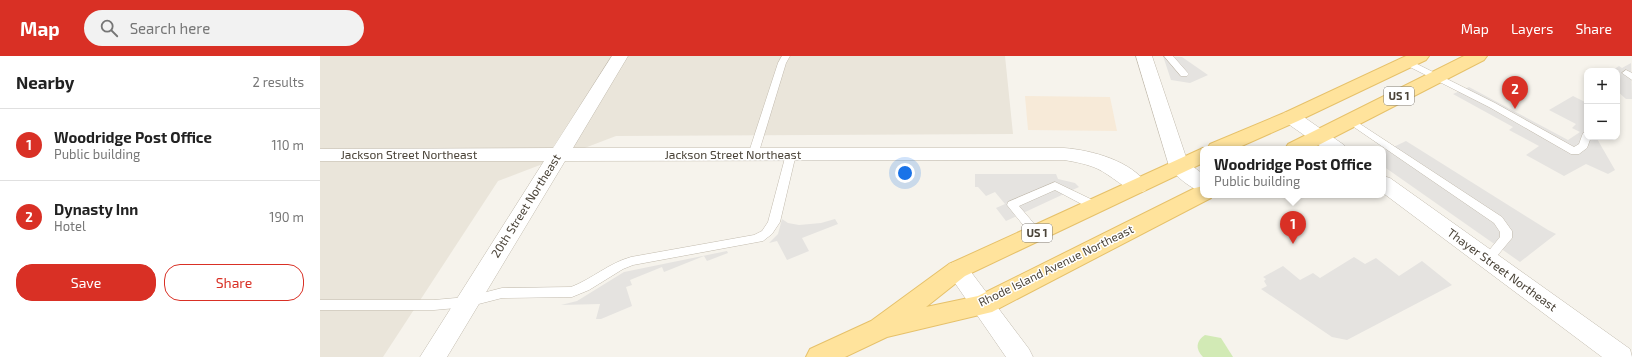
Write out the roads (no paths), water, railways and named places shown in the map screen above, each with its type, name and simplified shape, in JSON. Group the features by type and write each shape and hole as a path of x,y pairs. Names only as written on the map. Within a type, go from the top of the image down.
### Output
{"main road":[{"name":"US 1","path":"1301,146 1478,56"},
{"name":"US 1","path":"1225,146 1291,117 1414,59"},
{"name":"Rhode Island Avenue Northeast","path":"819,357 880,328 957,270 1200,156"},
{"name":"Rhode Island Avenue Northeast","path":"880,328 983,305 1200,195"}],"street":[{"name":"20th Street Northeast","path":"433,357 620,56"},
{"path":"1144,56 1179,166 1200,183"},
{"path":"1291,117 1333,146"},
{"name":"Jackson Street Northeast","path":"320,155 1064,154 1080,156 1103,163 1117,170 1138,186"},
{"name":"Thayer Street Northeast","path":"1386,185 1621,357"},
{"path":"957,270 1020,357"}],"lane":[{"path":"753,155 782,63 786,56"},
{"path":"1168,56 1184,74"},
{"path":"1414,59 1437,77 1492,105 1575,152 1583,146 1585,140"},
{"path":"1351,121 1498,220 1506,231 1506,238 1488,259"},
{"path":"320,306 434,305 467,302 502,293 572,292 585,287 619,266 631,261 755,239 764,236 770,231 774,222 791,154"},
{"path":"1036,234 1012,205 1055,186 1095,206"}],"place":[{"name":"Dynasty Inn","path":"1515,109"},
{"name":"Woodridge Post Office","path":"1293,244"}]}
